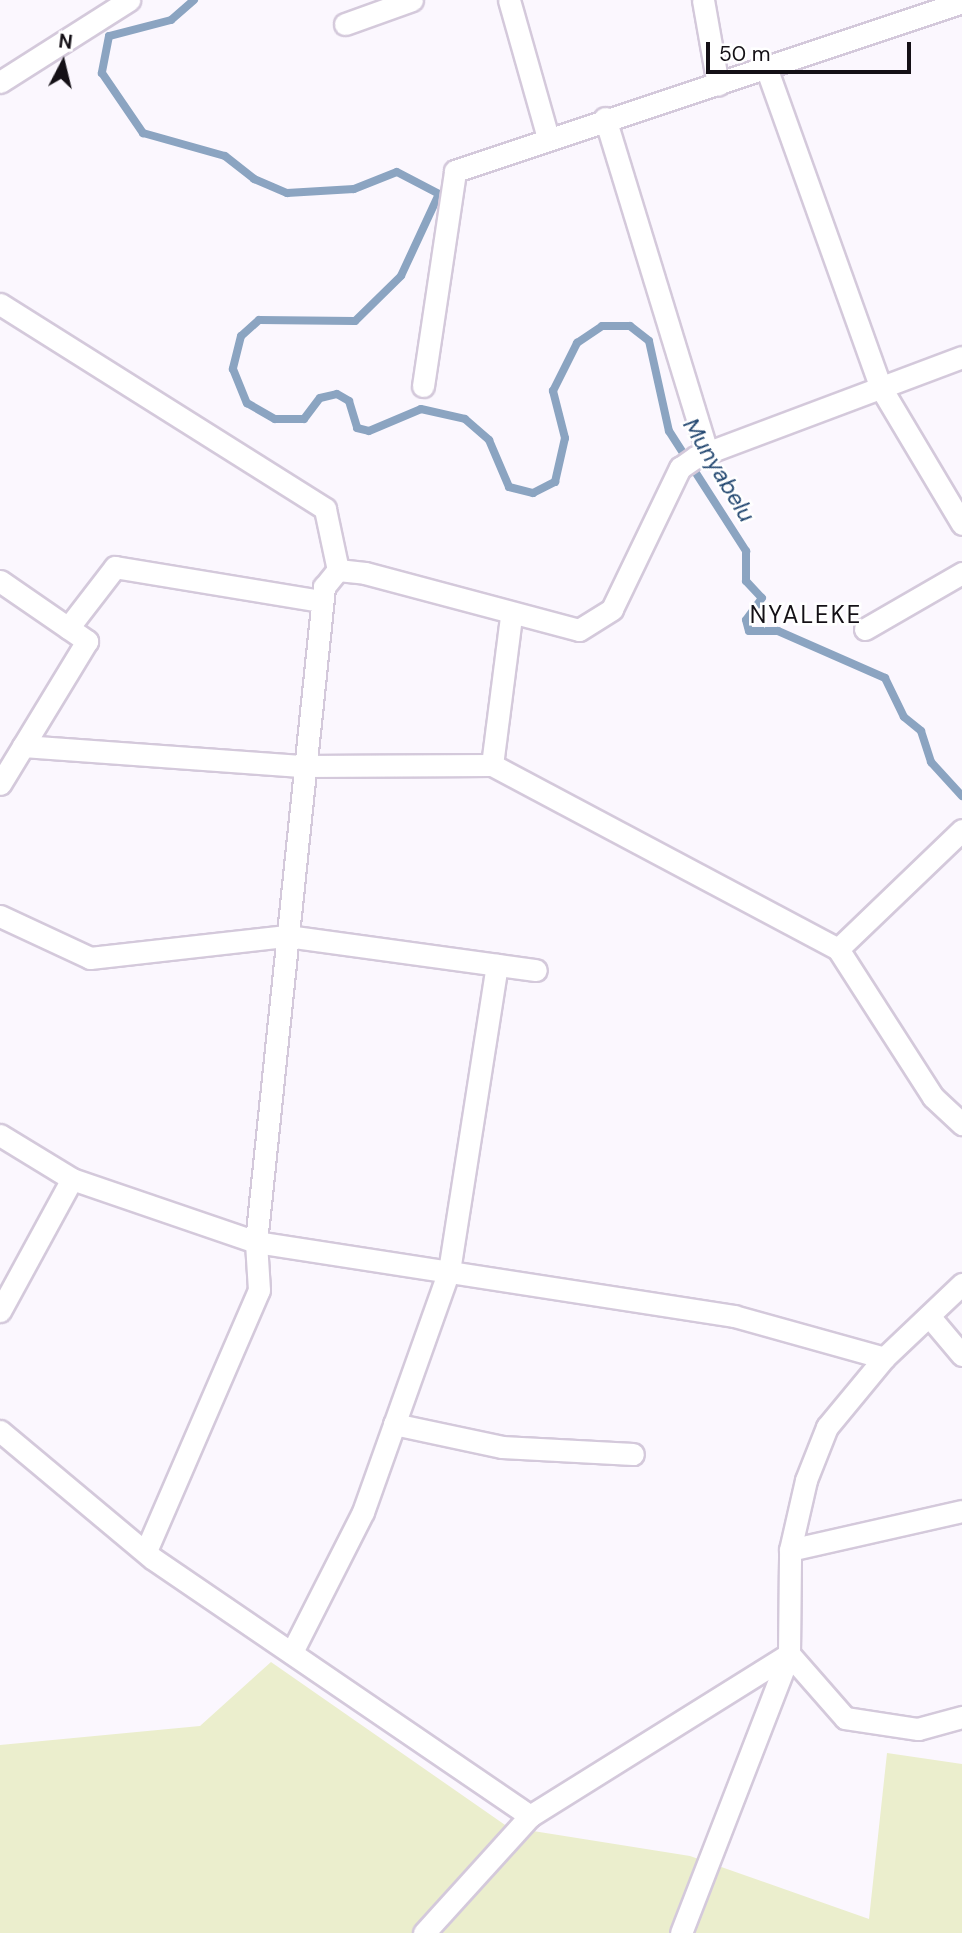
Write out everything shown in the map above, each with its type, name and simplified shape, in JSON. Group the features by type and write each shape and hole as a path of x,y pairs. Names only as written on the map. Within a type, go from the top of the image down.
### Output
{"street":[{"path":"0,82 128,0"},
{"path":"345,24 412,0"},
{"path":"509,0 548,138"},
{"path":"703,0 718,85"},
{"path":"423,386 455,171 605,118 767,70 962,2"},
{"path":"767,70 881,388 962,524"},
{"path":"605,118 695,459"},
{"path":"0,303 325,509 338,570 320,601 257,1242 259,1290 146,1551"},
{"path":"338,570 511,616 579,630 612,609 695,459 962,357"},
{"path":"68,628 115,567 320,601"},
{"path":"865,629 962,573"},
{"path":"0,581 88,641 0,784"},
{"path":"492,765 511,616"},
{"path":"23,746 304,766 492,765 838,950 933,1097 962,1124"},
{"path":"838,950 962,830"},
{"path":"0,916 90,958 287,936 536,970"},
{"path":"293,1650 363,1512 449,1271 497,965"},
{"path":"0,1135 72,1179 257,1242 734,1316 884,1358"},
{"path":"0,1311 72,1179"},
{"path":"681,1933 789,1654 790,1550 806,1480 827,1427 884,1358 962,1284"},
{"path":"929,1316 962,1355"},
{"path":"394,1424 502,1447 633,1454"},
{"path":"0,1431 146,1551 530,1816"},
{"path":"790,1550 962,1511"},
{"path":"789,1654 845,1718 918,1729 962,1717"},
{"path":"424,1933 530,1816 789,1654"}],"green space":[{"path":"271,1662 508,1827 690,1856 869,1919 887,1753 962,1764 962,1933 0,1933 0,1745 200,1726"}],"waterway":[{"name":"Munyabelu","path":"194,0 171,20 109,36 102,73 143,133 225,156 254,179 287,193 354,189 397,172 439,194 401,276 355,321 259,320 241,336 233,369 247,403 275,419 304,419 320,398 337,394 349,401 357,428 369,431 421,409 465,419 489,440 509,487 533,493 555,482 565,438 553,391 577,343 602,326 630,326 649,341 669,431 746,551 746,581 762,598 746,620 749,631 778,631 885,678 904,717 921,731 931,762 962,796"}],"district":[{"name":"NYALEKE","path":"806,615"}]}
